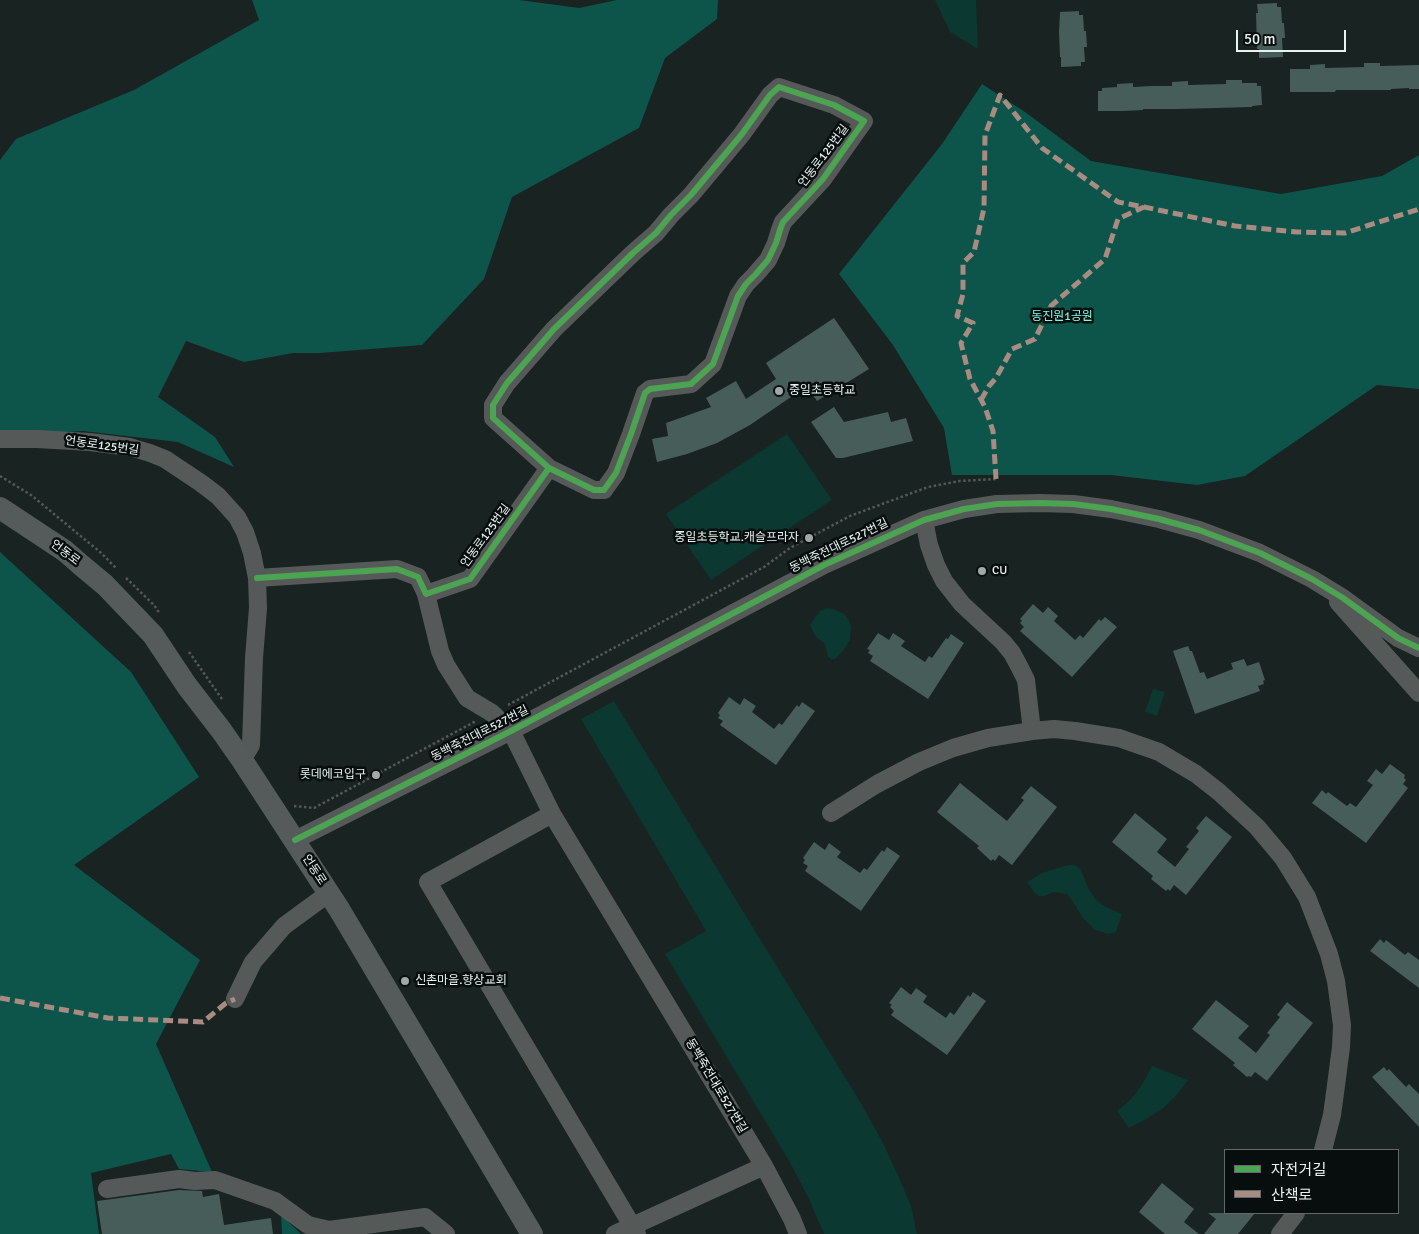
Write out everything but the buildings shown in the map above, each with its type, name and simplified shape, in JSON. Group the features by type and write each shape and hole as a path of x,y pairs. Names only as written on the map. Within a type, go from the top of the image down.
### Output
{"main road":[{"name":"언동로","path":"0,508 65,551 105,585 153,636 187,686 242,760 329,893 532,1234"}],"street":[{"name":"언동로125번길","path":"778,87 834,105 864,121 823,179 784,222 768,260 746,284 738,296 713,364 691,384 650,389 645,393 616,474 604,490 594,490 549,468 493,418 493,404 499,394 539,345 574,308 656,233 705,180 778,87"},
{"name":"언동로125번길","path":"0,440 37,439 106,444 130,447 150,453 182,469 218,496 237,516 252,553 258,608 254,658 252,746 242,760"},
{"name":"언동로125번길","path":"426,594 470,579 549,468"},
{"name":"동백죽전대로527번길","path":"295,840 511,731 824,565 924,520 964,509 997,504 1073,504 1158,518 1199,530 1260,553 1312,579 1365,613 1398,638 1419,648"},
{"path":"924,520 929,545 944,581 962,604 1003,642 1019,666 1026,680 1032,731"},
{"path":"256,578 397,569 418,577 426,594 440,651 446,665 467,698 492,713 511,731"},
{"path":"1324,586 1419,693"},
{"path":"831,813 877,784 919,762 954,748 988,738 1032,731 1054,730 1096,733 1119,738 1159,752 1196,774 1257,827 1283,858 1307,897 1329,954 1340,1003 1342,1025 1332,1115 1323,1149"},
{"name":"동백죽전대로527번길","path":"511,731 552,814 764,1166 798,1234"},
{"path":"552,814 428,882 634,1230"},
{"path":"234,999 253,962 284,926 329,893"},
{"path":"615,1234 634,1230 764,1166"},
{"path":"107,1189 179,1179 195,1181 215,1180 275,1201 308,1225 328,1230 425,1217 446,1234"},
{"path":"1280,1234 1295,1214"}],"path":[{"path":"0,476 31,495 100,552 154,605 165,620"},
{"path":"289,805 314,808 492,713 532,694 755,572 790,548 850,516 928,487 960,481 996,479"},
{"path":"188,651 226,706"}],"green space":[{"path":"252,0 519,0 579,8 617,0 718,0 717,19 665,58 639,128 512,197 484,279 422,345 320,353 293,353 244,362 186,341 158,397 215,437 234,467 178,442 83,431 0,436 0,160 16,139 134,90 259,20"},
{"path":"935,0 976,0 978,49 950,32"},
{"name":"동진원1공원","path":"982,84 1025,112 1091,161 1281,194 1382,176 1419,155 1419,389 1377,385 1245,476 1197,485 1111,475 952,475 944,428 893,345 839,274 942,144"},
{"path":"787,434 832,500 711,580 666,514"},
{"path":"0,552 131,672 199,777 74,865 200,960 156,1044 212,1172 179,1169 171,1154 91,1173 99,1234 0,1234"},
{"path":"827,608 844,614 851,626 850,640 835,659 828,657 825,644 815,636 810,625 820,611"},
{"path":"1153,689 1165,692 1157,716 1145,712"},
{"path":"614,701 862,1105 884,1145 900,1180 911,1206 917,1234 824,1234 809,1199 788,1159 665,954 706,931 581,719"},
{"path":"1068,865 1075,865 1081,870 1089,890 1097,901 1122,914 1116,932 1108,934 1095,930 1083,918 1067,894 1054,892 1039,896 1027,882 1042,873"},
{"path":"1152,1066 1188,1080 1176,1096 1162,1109 1129,1128 1117,1111 1136,1093"},
{"path":"281,1215 301,1234 282,1234"}],"marked path":[{"path":"996,479 993,431 985,407 970,379 961,343 973,323 957,316 963,294 963,263 974,252 984,208 985,135 1000,95 1042,148 1118,202 1235,226 1297,232 1345,233 1419,209"},
{"path":"981,400 1012,349 1035,339 1051,306 1105,259 1118,219 1144,207"},
{"path":"0,998 108,1018 203,1022 226,1003 235,999"}],"cycle path":[{"path":"257,578 397,569 418,577 426,594 470,579 549,468 594,490 604,490 616,473 645,393 650,389 691,384 713,364 738,296 746,284 768,260 783,222 823,179 864,121 834,105 779,87 770,95 742,134 691,195 656,233 554,329 507,383 493,405 493,418 549,468"},
{"path":"295,840 511,731 824,565 924,520 964,509 997,504 1073,504 1111,509 1199,530 1260,553 1312,579 1343,598 1398,638 1419,648"}],"place":[{"name":"중일초등학교","path":"779,391"},
{"name":"중일초등학교.캐슬프라자","path":"809,538"},
{"name":"CU","path":"982,571"},
{"name":"롯데에코입구","path":"376,775"},
{"name":"신촌마을.향상교회","path":"405,981"}]}
